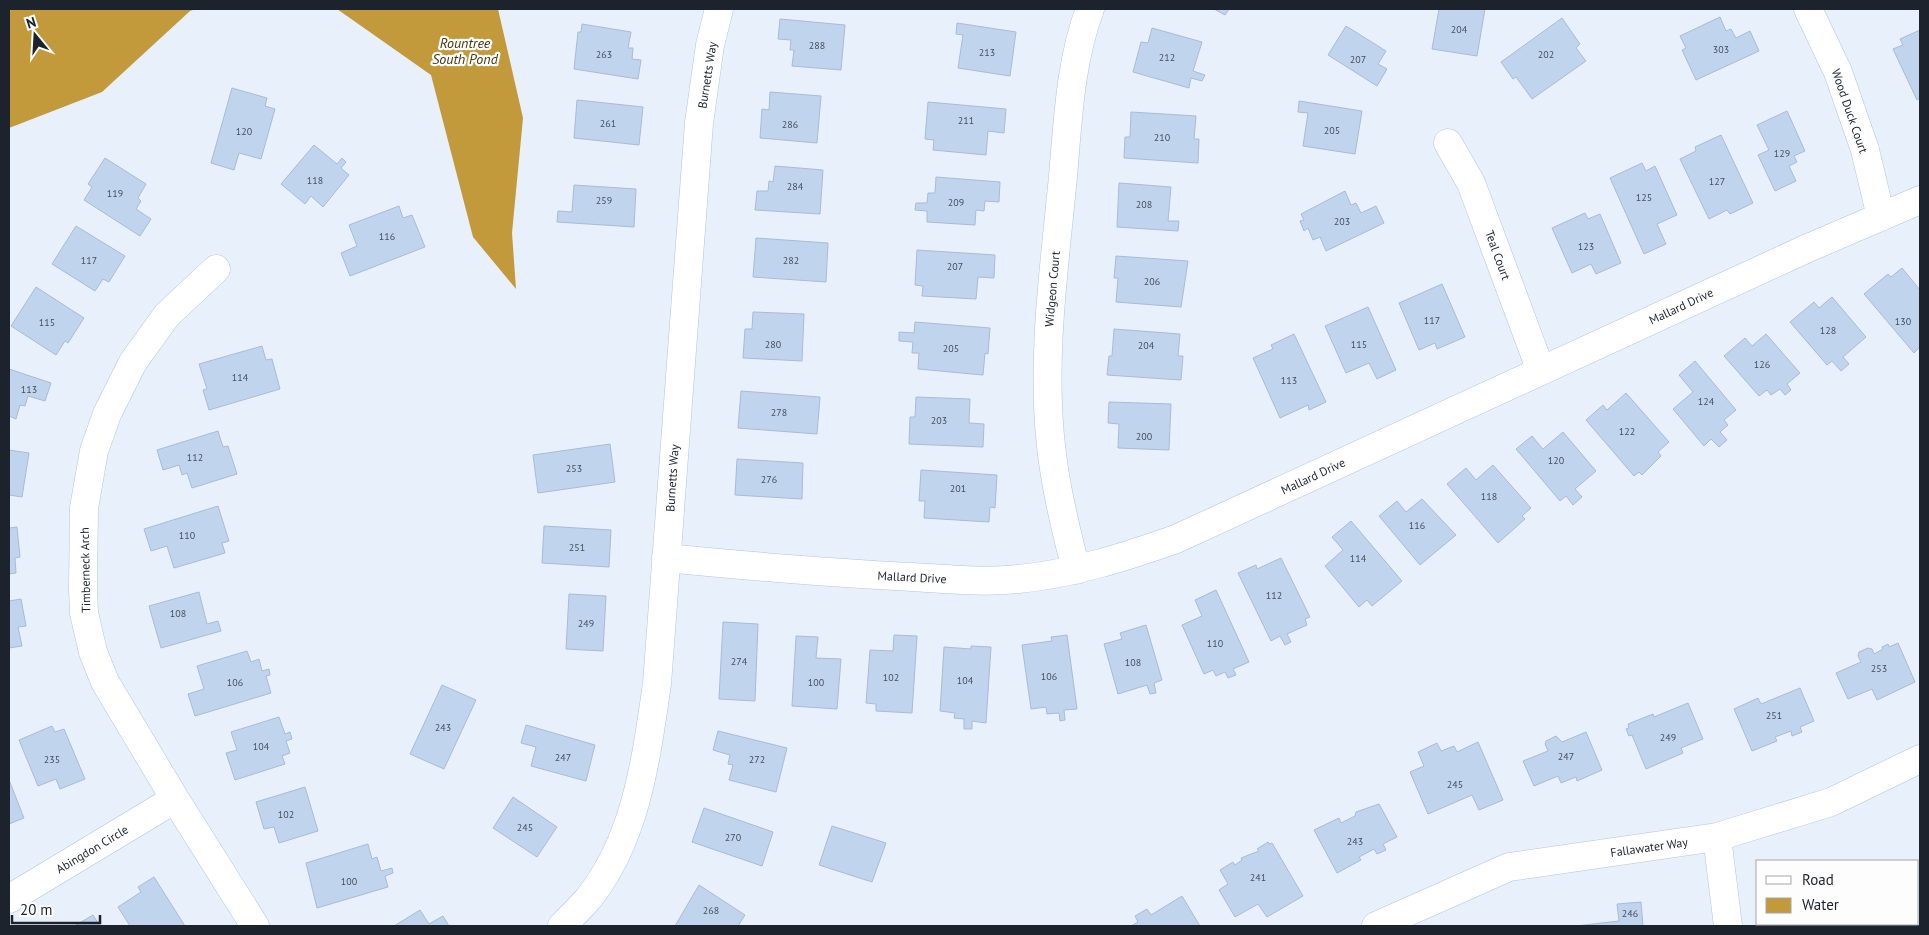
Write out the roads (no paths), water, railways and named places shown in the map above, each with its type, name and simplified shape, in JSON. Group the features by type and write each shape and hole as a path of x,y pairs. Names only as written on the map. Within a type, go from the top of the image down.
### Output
{"street":[{"name":"Burnetts Way","path":"562,926 589,898 610,864 631,818 645,769 657,684 699,123 710,45 719,9"},
{"name":"Widgeon Court","path":"1076,570 1059,504 1050,436 1047,368 1050,314 1073,73 1090,9"},
{"name":"Wood Duck Court","path":"1808,9 1844,90 1865,150 1881,217"},
{"name":"Teal Court","path":"1448,142 1472,183 1541,371"},
{"name":"Mallard Drive","path":"666,558 820,573 974,580 1018,580 1076,570 1128,556 1176,539 1808,248 1920,200"},
{"name":"Timberneck Arch","path":"216,269 167,315 133,362 107,414 94,451 84,508 84,613 93,652 105,682 175,799 255,926"},
{"name":"Fallawater Way","path":"1376,926 1509,868 1717,837 1831,802 1920,759"},
{"name":"Abingdon Circle","path":"9,899 175,799"},
{"path":"1717,837 1728,926"}],"water":[{"path":"11,9 196,9 190,11 102,92 9,128 9,13"},
{"name":"Rountree South Pond","path":"337,9 498,9 523,118 512,233 516,289 473,237 431,75"}]}
